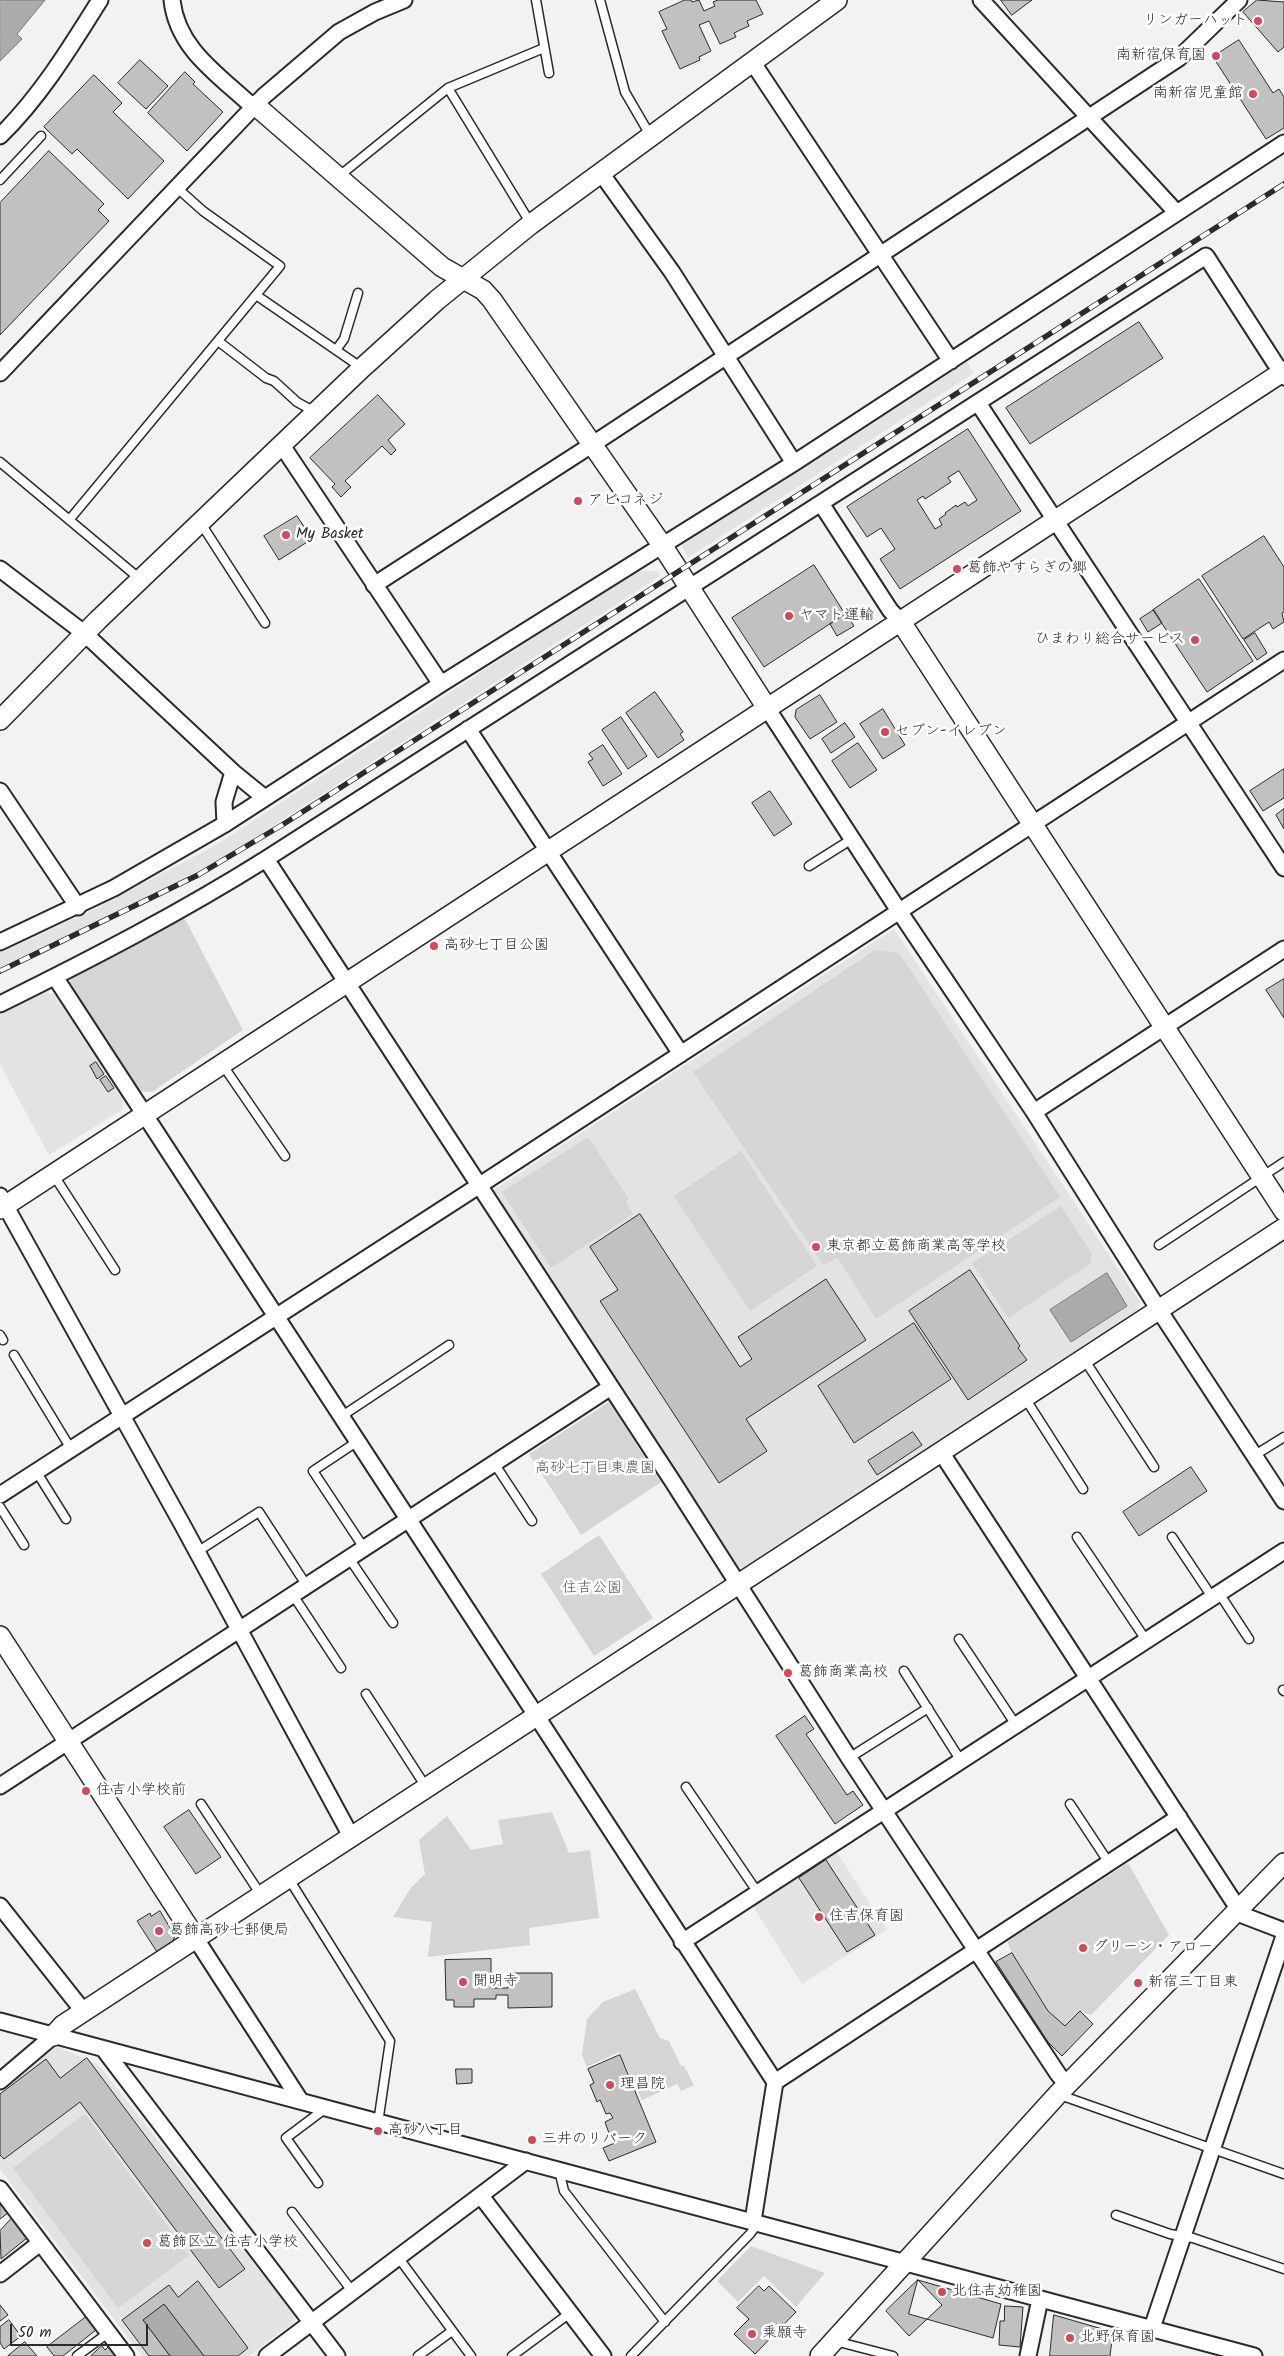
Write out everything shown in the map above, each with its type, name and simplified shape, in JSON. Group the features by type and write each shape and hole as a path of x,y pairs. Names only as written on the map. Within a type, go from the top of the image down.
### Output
{"street":[{"path":"0,136 20,116 46,82 100,0"},
{"path":"172,0 175,22 184,40 209,67 442,267 483,290 492,300 691,588 899,911 1034,1112 1159,1310 1284,1500"},
{"path":"0,373 176,186 293,69 339,32 375,12 404,0"},
{"path":"0,720 84,633 281,444 462,278 531,224 837,0"},
{"path":"981,0 1176,212"},
{"path":"374,584 593,444 1180,58 1239,0"},
{"path":"753,63 950,361"},
{"path":"0,942 78,907 225,824 441,684 794,463 1284,143"},
{"path":"601,173 672,272 794,463"},
{"path":"0,1004 201,900 822,505 1206,256 1283,373 1056,519 145,1115 53,1174 2,1203 123,1416 352,1838"},
{"path":"978,403 1284,868"},
{"path":"281,444 441,684"},
{"path":"822,505 1166,1026 1284,1211"},
{"path":"0,568 84,633 232,772 265,798"},
{"path":"0,1495 480,1185 1284,660"},
{"path":"468,729 681,1054"},
{"path":"225,824 224,802 232,772"},
{"path":"0,791 78,907"},
{"path":"266,859 611,1387 849,1758 1058,2074 1063,2090"},
{"path":"1034,1112 1284,949"},
{"path":"55,977 775,2082 755,2222"},
{"path":"0,2080 53,2036 63,2025 1284,1228"},
{"path":"0,1786 611,1387"},
{"path":"941,1452 1087,1679 1179,1817 1238,1911 1284,1931"},
{"path":"682,1942 1284,1551"},
{"path":"0,1636 300,2100"},
{"path":"775,2082 1179,1817"},
{"path":"820,2356 1063,2090 1284,1863"},
{"path":"0,1906 84,2012"},
{"path":"1152,2328 1284,1936"},
{"path":"0,2021 1254,2356"},
{"path":"105,2050 337,2356"},
{"path":"267,2356 526,2161"},
{"path":"0,2189 126,2356"},
{"path":"481,2196 603,2356"},
{"path":"0,2274 40,2243"},
{"path":"1028,2356 1040,2299"}],"lane":[{"path":"536,0 549,73"},
{"path":"600,0 625,92 650,136"},
{"path":"338,177 448,88 544,48"},
{"path":"448,88 531,224"},
{"path":"0,180 41,136"},
{"path":"70,519 280,266 204,211 176,186"},
{"path":"336,350 344,339 358,293"},
{"path":"256,295 362,368"},
{"path":"218,341 266,378 274,381 297,402 315,412"},
{"path":"0,462 140,579"},
{"path":"200,522 265,623"},
{"path":"809,866 852,839"},
{"path":"222,1064 285,1156"},
{"path":"1159,1245 1284,1162"},
{"path":"53,1174 115,1270"},
{"path":"342,1416 449,1345"},
{"path":"14,1355 71,1449"},
{"path":"1083,1358 1154,1467"},
{"path":"1024,1397 1084,1489"},
{"path":"1255,1455 1284,1436"},
{"path":"358,1441 313,1471 364,1548"},
{"path":"494,1464 532,1520"},
{"path":"36,1471 66,1519"},
{"path":"0,1507 24,1544"},
{"path":"197,1552 259,1512 307,1586"},
{"path":"1077,1537 1146,1640"},
{"path":"1172,1537 1250,1638"},
{"path":"349,1558 393,1623"},
{"path":"293,1595 341,1668"},
{"path":"959,1639 1016,1725"},
{"path":"904,1671 961,1761"},
{"path":"366,1694 427,1789"},
{"path":"849,1758 928,1708"},
{"path":"686,1787 758,1893"},
{"path":"201,1804 262,1896"},
{"path":"1070,1804 1109,1863"},
{"path":"289,1879 390,2041 378,2123"},
{"path":"1063,2090 1212,2150 1284,2174"},
{"path":"318,2183 286,2138 326,2108"},
{"path":"559,2170 564,2191 665,2322"},
{"path":"292,2212 352,2291"},
{"path":"1116,2215 1284,2269"},
{"path":"631,2356 750,2234 755,2222"},
{"path":"398,2257 471,2356"},
{"path":"512,2356 570,2313"},
{"path":"418,2356 452,2331"},
{"path":"77,2356 108,2333"},
{"path":"834,2341 893,2356"}],"shaded area":[{"path":"0,0 45,0 17,34 22,39 0,61"},
{"path":"966,360 974,373 688,558 680,542"},
{"path":"636,571 657,571 660,576 223,858 104,924 0,975 0,953 93,910 216,845"},
{"name":"東京都立葛飾商業高等学校","path":"894,929 1140,1302 1138,1310 739,1572 492,1191"},
{"path":"46,992 54,994 123,1100 122,1110 49,1155 0,1065 0,1014"},
{"path":"1107,1273 1127,1306 1071,1342 1050,1310"},
{"name":"住吉保育園","path":"836,1851 887,1930 802,1984 752,1905"},
{"name":"葛飾区立 住吉小学校","path":"56,2046 99,2065 295,2316 295,2321 249,2356 142,2356 0,2169 0,2090"},
{"path":"164,2304 204,2356 170,2356 143,2320"}],"green space":[{"path":"184,917 243,1030 152,1092 139,1091 70,984 71,978"},
{"path":"875,950 899,953 1060,1197 876,1319 838,1258 823,1265 693,1072"},
{"path":"588,1137 629,1199 626,1202 633,1214 551,1268 502,1192"},
{"path":"741,1151 817,1266 750,1311 674,1196"},
{"path":"1061,1206 1092,1254 1090,1264 1008,1318 972,1263"},
{"name":"高砂七丁目東農園","path":"609,1402 661,1482 581,1535 529,1454"},
{"name":"住吉公園","path":"599,1535 653,1618 594,1656 541,1574"},
{"path":"552,1812 569,1853 590,1850 599,1918 529,1928 530,1945 428,1957 432,1922 393,1917 410,1889 425,1874 419,1840 447,1816 471,1850 503,1844 498,1820"},
{"name":"グリーン・アロー","path":"1128,1863 1169,1935 1091,2015 1080,2011 1065,2026 1048,2011 1012,1953 1008,1941"},
{"path":"635,1989 660,2038 669,2041 681,2066 684,2066 694,2085 681,2091 677,2084 642,2100 619,2052 587,2067 582,2055 587,2019 603,2002"},
{"path":"85,2114 189,2255 118,2308 13,2168"},
{"path":"751,2246 825,2273 796,2307 764,2276 738,2302 717,2281"}],"building":[{"path":"685,0 691,0 692,2 699,0 704,11 715,6 713,2 718,0 756,0 763,14 747,21 749,26 734,33 736,37 720,44 709,21 699,25 711,51 699,57 700,60 680,69 662,31 667,29 659,12"},
{"path":"1001,0 1032,0 1012,15"},
{"path":"1257,0 1284,2 1284,47 1278,52 1243,12"},
{"path":"1239,40 1273,93 1279,89 1284,97 1284,128 1266,139 1213,57"},
{"path":"140,60 168,86 146,109 118,83"},
{"path":"185,72 195,82 193,84 223,112 187,151 148,113"},
{"path":"94,75 122,103 113,112 164,161 128,199 77,149 72,154 44,127"},
{"path":"49,151 104,204 98,210 109,221 0,335 0,203"},
{"path":"1139,322 1163,358 1030,444 1006,408"},
{"path":"378,395 405,424 388,440 396,450 391,455 382,446 345,481 351,487 341,497 332,487 335,484 310,458"},
{"path":"968,429 1021,511 900,589 880,559 895,549 881,528 867,537 847,507","holes":["959,471 977,500 968,506 965,502 957,507 956,505 939,519 942,525 935,529 917,500 923,496 925,499 951,482 948,478"]},
{"path":"297,516 312,539 279,560 264,536"},
{"path":"1264,536 1284,567 1284,612 1282,613 1284,622 1273,629 1269,622 1243,639 1202,576"},
{"name":"ヤマト運輸","path":"814,565 845,614 764,667 732,618"},
{"path":"1199,579 1253,661 1207,692 1153,610"},
{"path":"1154,610 1162,623 1148,632 1140,619"},
{"path":"846,614 854,626 837,636 830,624"},
{"path":"1255,633 1267,653 1257,660 1244,640"},
{"path":"655,692 683,732 680,734 684,740 658,758 626,713"},
{"path":"820,695 837,722 810,739 795,717 796,710"},
{"path":"883,709 905,745 883,759 860,724"},
{"path":"621,717 647,756 628,769 602,730"},
{"path":"845,723 855,737 831,753 822,739"},
{"path":"858,743 877,770 850,788 832,761"},
{"path":"603,745 622,774 603,786 588,762 593,759 589,754"},
{"path":"1284,769 1284,798 1263,811 1250,791"},
{"path":"770,791 792,824 774,836 752,803"},
{"path":"1284,809 1284,829 1276,815"},
{"path":"1284,979 1284,1018 1266,990"},
{"path":"96,1062 104,1074 97,1079 90,1066"},
{"path":"106,1076 114,1088 108,1092 100,1080"},
{"path":"640,1214 740,1367 752,1359 738,1337 826,1279 866,1340 746,1419 767,1451 719,1483 600,1301 618,1290 590,1247"},
{"path":"970,1270 1020,1346 1018,1348 1027,1360 968,1400 909,1311"},
{"path":"914,1323 951,1379 854,1443 818,1386"},
{"path":"913,1432 922,1445 877,1475 868,1461"},
{"path":"1191,1467 1207,1491 1139,1536 1123,1512"},
{"path":"805,1716 814,1729 806,1734 847,1795 853,1791 863,1805 835,1824 776,1736"},
{"path":"189,1810 221,1857 196,1874 164,1827"},
{"path":"826,1860 875,1935 847,1952 799,1878"},
{"path":"160,1911 175,1936 172,1943 157,1952 137,1921 150,1913 151,1916"},
{"path":"1012,1953 1048,2011 1065,2026 1080,2011 1093,2024 1062,2056 1048,2042 996,1962"},
{"path":"491,1959 491,1988 508,1988 507,1973 552,1973 552,2007 508,2008 508,1995 496,1995 496,1999 474,1999 474,2007 454,2007 454,2000 446,2000 445,1960"},
{"path":"620,2055 656,2142 609,2161 603,2148 617,2142 614,2134 610,2136 605,2122 613,2118 610,2113 606,2114 600,2100 597,2102 590,2085 594,2083 588,2069"},
{"path":"87,2058 245,2269 219,2288 80,2102 4,2159 0,2155 0,2094 46,2059 60,2078"},
{"path":"456,2069 472,2069 472,2083 457,2084"},
{"path":"0,2203 8,2213 0,2219"},
{"path":"12,2218 27,2238 1,2259 0,2231"},
{"path":"918,2280 942,2305 909,2336 886,2311"},
{"path":"918,2280 1001,2304 993,2338 909,2314"},
{"path":"198,2281 248,2348 238,2356 204,2356 164,2304 143,2320 170,2356 149,2356 122,2320 169,2285 178,2297"},
{"path":"759,2286 764,2291 769,2286 796,2312 755,2354 734,2334 749,2319 737,2308"},
{"path":"0,2305 8,2315 0,2321"},
{"path":"1005,2306 1023,2307 1020,2347 999,2345 1000,2321 1004,2321"},
{"path":"1054,2315 1113,2332 1110,2356 1050,2356"},
{"path":"86,2317 96,2330 63,2356 54,2356 47,2347"},
{"path":"9,2320 21,2336 4,2349 0,2343 0,2327"},
{"path":"25,2342 37,2356 8,2356"},
{"path":"102,2346 105,2350 109,2346 117,2356 91,2356"}],"railway":[{"path":"0,971 198,875 282,825 1284,184"}],"place":[{"name":"リンガーハット","path":"1258,21"},
{"name":"南新宿保育園","path":"1216,56"},
{"name":"南新宿児童館","path":"1253,94"},
{"name":"アビコネジ","path":"578,501"},
{"name":"My Basket","path":"286,535"},
{"name":"葛飾やすらぎの郷","path":"957,569"},
{"name":"ヤマト運輸","path":"789,616"},
{"name":"ひまわり総合サービス","path":"1195,640"},
{"name":"セブン-イレブン","path":"885,732"},
{"name":"高砂七丁目公園","path":"434,946"},
{"name":"東京都立葛飾商業高等学校","path":"816,1247"},
{"name":"葛飾商業高校","path":"788,1673"},
{"name":"住吉小学校前","path":"86,1791"},
{"name":"住吉保育園","path":"819,1917"},
{"name":"葛飾高砂七郵便局","path":"159,1931"},
{"name":"グリーン・アロー","path":"1083,1948"},
{"name":"聞明寺","path":"463,1982"},
{"name":"新宿三丁目東","path":"1138,1983"},
{"name":"理昌院","path":"610,2085"},
{"name":"高砂八丁目","path":"378,2131"},
{"name":"三井のリパーク","path":"532,2140"},
{"name":"葛飾区立 住吉小学校","path":"147,2243"},
{"name":"北住吉幼稚園","path":"942,2292"},
{"name":"乗願寺","path":"752,2334"},
{"name":"北野保育園","path":"1070,2338"}]}
